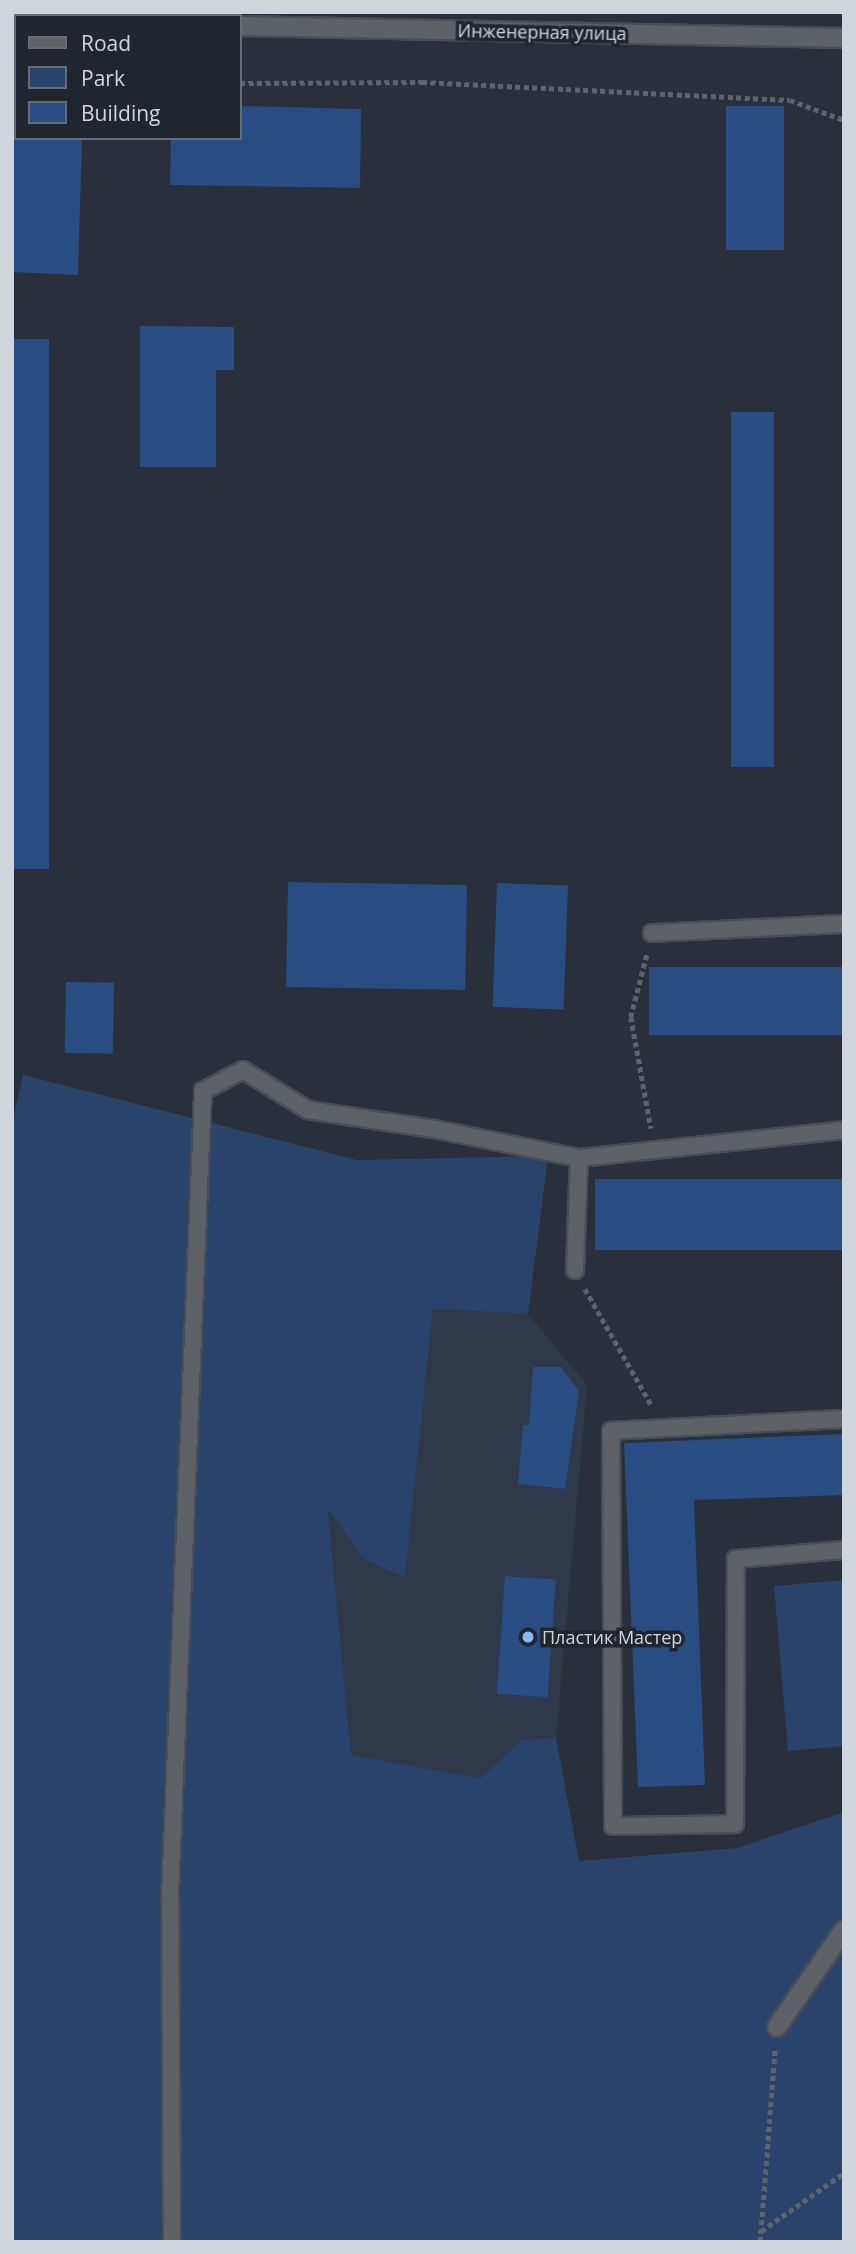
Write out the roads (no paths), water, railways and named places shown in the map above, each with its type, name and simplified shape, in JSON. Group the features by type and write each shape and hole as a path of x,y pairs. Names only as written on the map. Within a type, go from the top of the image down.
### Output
{"street":[{"name":"Инженерная улица","path":"242,26 844,38"},
{"path":"777,2027 844,1930"}],"lane":[{"path":"652,933 844,924"},
{"path":"172,2242 170,1896 203,1091 243,1070 308,1110 434,1129 579,1158 844,1130"},
{"path":"575,1270 579,1158"},
{"path":"844,1419 611,1431 613,1826 735,1824 736,1559 844,1550"}],"place":[{"name":"Пластик Мастер","path":"528,1637"}]}
